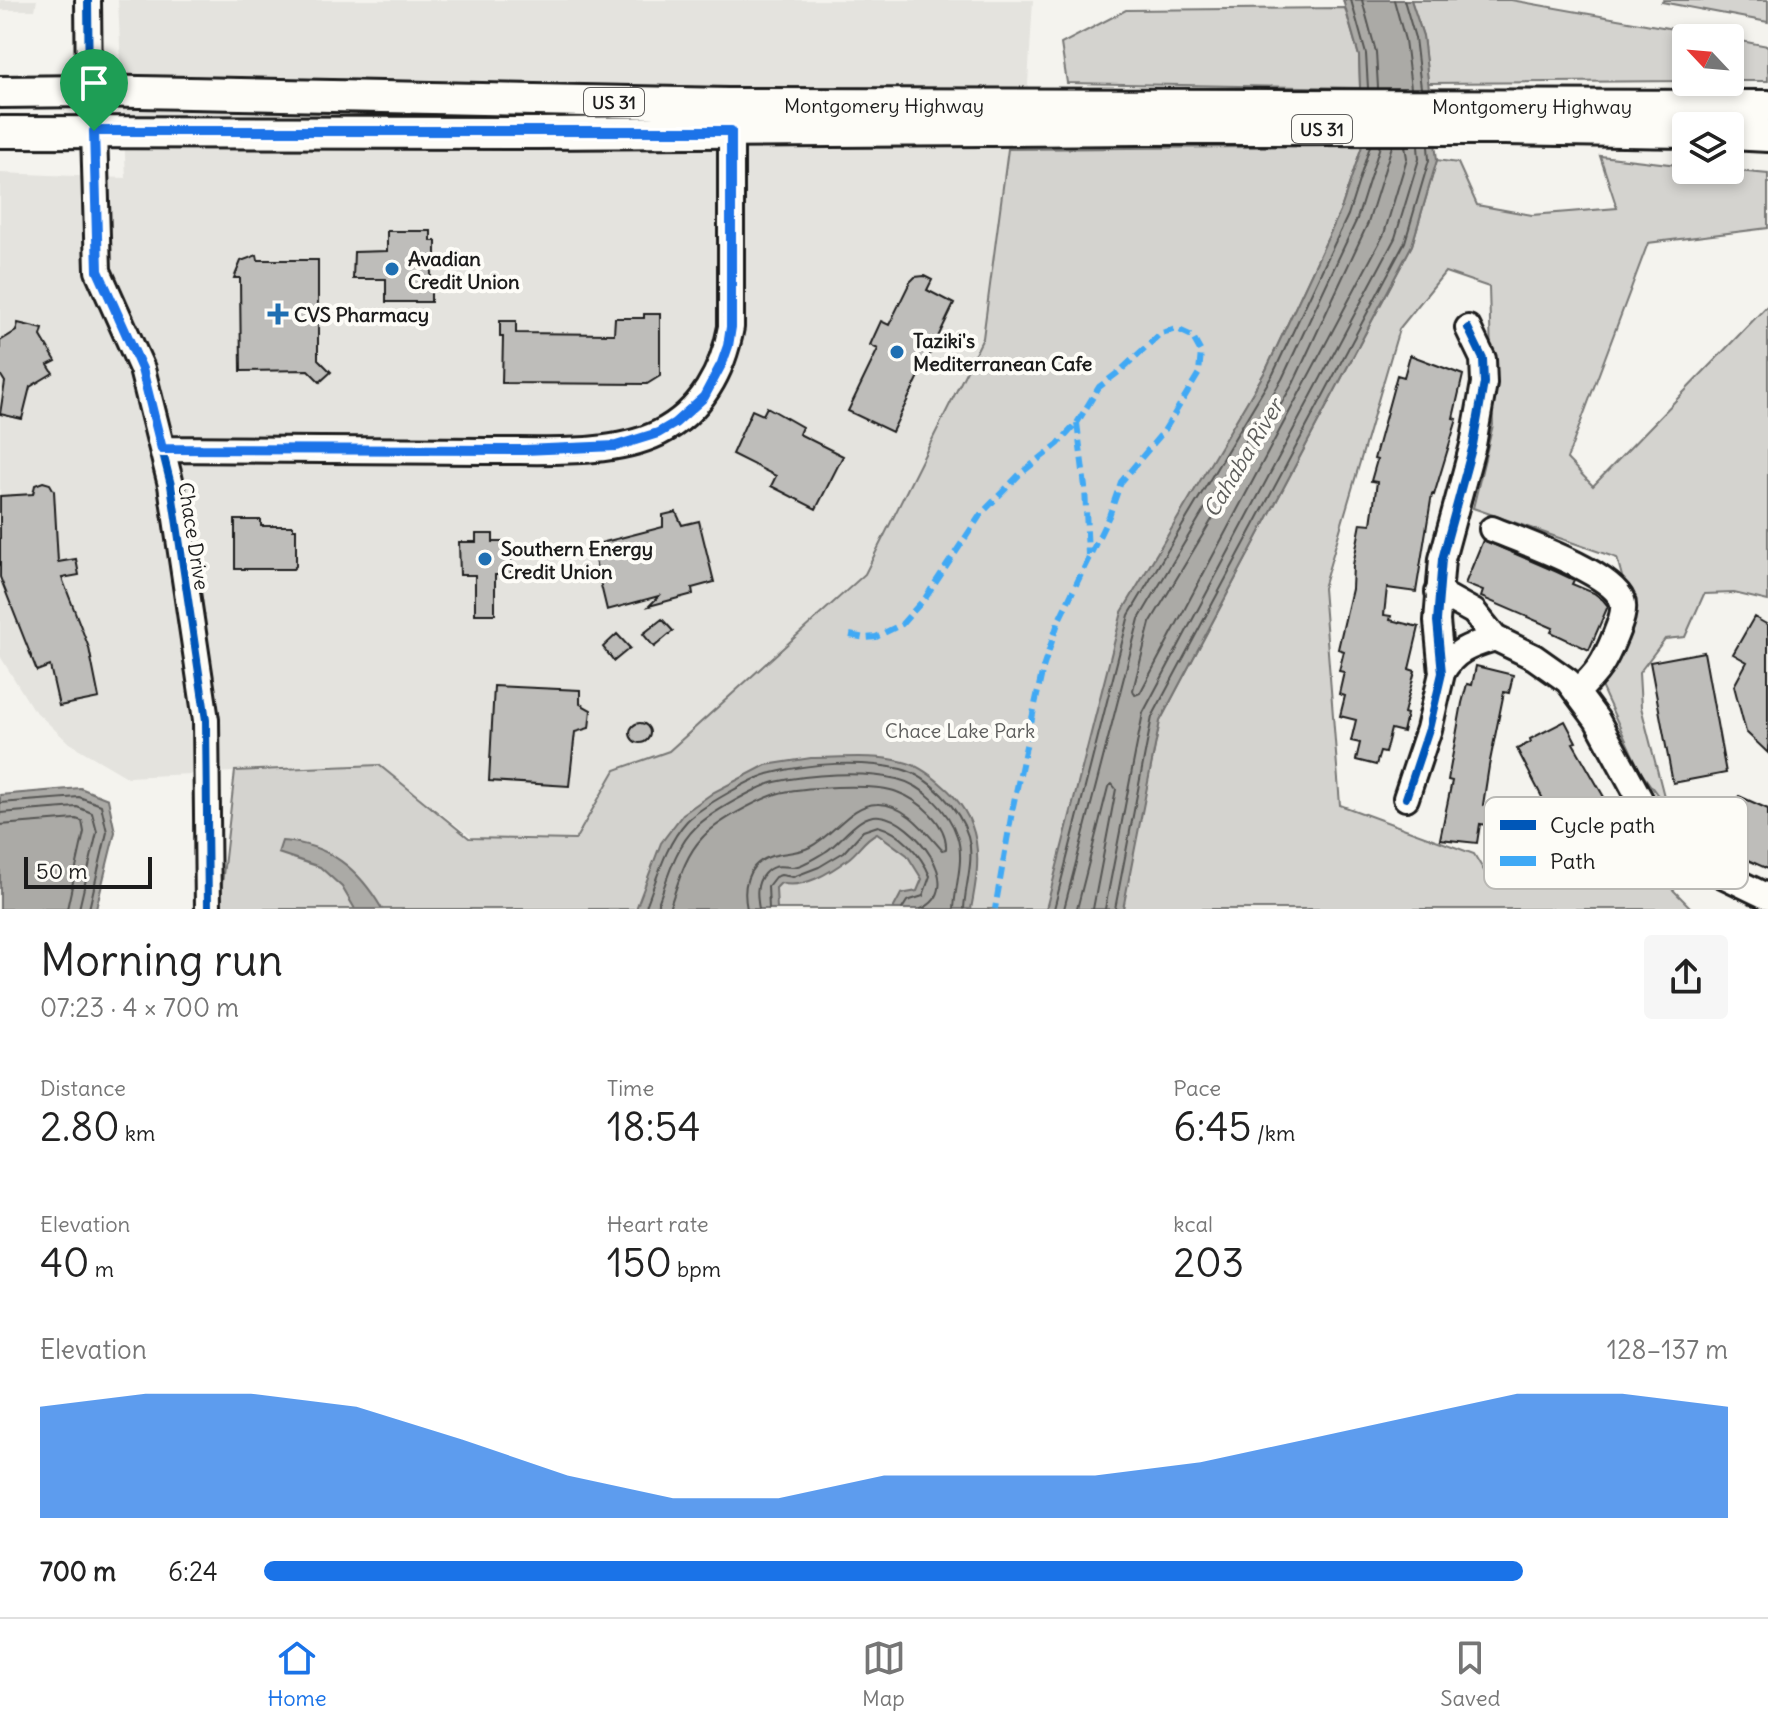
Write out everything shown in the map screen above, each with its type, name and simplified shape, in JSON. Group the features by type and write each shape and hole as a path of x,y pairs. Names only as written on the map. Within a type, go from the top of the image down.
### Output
{"main road":[{"name":"Montgomery Highway","path":"0,92 89,91 712,104 1140,118"},
{"name":"Montgomery Highway","path":"0,132 731,131 1140,118 1504,117 1768,106"},
{"name":"Montgomery Highway","path":"1504,117 1672,131"},
{"path":"1744,135 1768,136"}],"street":[{"name":"Chace Drive","path":"88,0 98,271 142,369 171,485 206,720 208,909"},
{"path":"162,449 524,450 616,446 658,433 675,423 704,397 728,346 731,317 731,131"},
{"path":"1442,673 1437,621 1442,559 1473,445 1485,370 1468,328"},
{"path":"1492,529 1588,571 1613,587 1623,601 1623,611 1600,670 1577,692"},
{"path":"1438,592 1474,612 1495,638 1561,674 1577,692 1620,759 1640,797"},
{"path":"1406,798 1429,729 1442,673 1451,657 1463,648 1495,638"},
{"path":"1748,887 1768,897"}],"shaded area":[{"path":"0,0 37,0 35,10 0,10"},
{"path":"118,0 1033,0 1017,270 865,573 669,751 617,769 576,840 473,838 379,765 127,777 69,743 32,708 0,656 0,173 126,178"}],"green space":[{"path":"1411,0 1511,0 1672,29 1672,81 1428,83 1423,36"},
{"path":"1768,0 1768,22 1662,2"},
{"path":"1345,8 1359,56 1360,88 1067,83 1061,44 1126,10"},
{"path":"1744,42 1768,46 1768,81 1744,81"},
{"name":"Chace Lake Park","path":"1362,146 1340,212 1266,370 1235,423 1140,705 1142,809 1160,721 1412,245 1437,160 1458,163 1477,205 1532,215 1617,208 1600,156 1672,164 1672,184 1744,184 1744,172 1768,174 1768,228 1648,243 1567,459 1593,486 1768,305 1768,601 1734,593 1704,594 1685,637 1665,639 1639,673 1641,707 1664,797 1659,797 1640,771 1594,671 1630,606 1617,558 1473,508 1493,425 1489,287 1445,272 1399,329 1323,588 1340,805 1474,854 1484,871 1484,889 1672,889 1692,909 222,909 221,893 235,771 379,765 469,838 575,840 615,770 669,751 865,574 983,338 1008,149"}],"water":[{"name":"Cahaba River","path":"1343,0 1411,0 1423,36 1437,160 1412,245 1160,721 1123,909 1046,909 1122,612 1266,370 1340,212 1362,146 1359,56"},
{"path":"870,757 904,762 929,774 941,784 965,812 976,841 977,873 971,909 893,909 901,894 917,891 922,879 907,855 877,833 848,859 825,874 798,884 781,883 776,888 777,909 636,909 661,843 683,814 714,792 766,765 811,758"},
{"path":"80,788 108,799 115,832 96,909 0,909 0,795"},
{"path":"282,841 314,847 341,861 363,882 382,909 355,909 342,887 320,867 278,853"}],"building":[{"name":"Avadian Credit Union","path":"387,231 431,231 431,241 436,241 436,259 431,259 431,302 386,302 386,279 353,279 354,252 387,251"},
{"name":"CVS Pharmacy","path":"257,255 258,260 318,260 318,359 331,372 320,382 308,370 241,371 240,278 234,278 241,261"},
{"path":"924,276 932,280 927,290 954,304 892,432 848,411 878,349 870,345 881,321 889,325 910,282 915,277"},
{"path":"644,314 660,314 660,376 647,384 502,383 503,337 500,337 500,321 516,321 516,333 614,334 615,318 644,318"},
{"path":"18,323 43,329 41,336 56,361 48,365 53,373 30,387 22,419 0,414 5,382 0,374 0,341 16,331"},
{"path":"1410,355 1463,375 1453,418 1457,419 1432,494 1416,592 1387,588 1384,615 1391,616 1390,620 1419,627 1409,669 1415,671 1404,713 1407,714 1403,732 1391,729 1385,753 1380,752 1376,765 1356,760 1360,743 1351,741 1356,720 1340,716 1345,696 1339,694 1344,672 1339,671 1344,651 1338,649 1352,589 1361,523 1371,524 1377,482 1371,481 1377,460 1374,459 1397,375 1404,377"},
{"path":"767,407 802,427 799,434 843,456 816,509 771,486 776,476 732,454 752,410 763,415"},
{"path":"43,482 50,484 54,491 58,562 76,559 79,575 62,578 89,648 99,698 59,706 50,666 37,671 0,577 0,496 33,494 35,485"},
{"path":"676,512 682,525 699,521 714,582 692,588 693,594 649,606 659,596 607,610 592,548 597,544 663,527 663,515"},
{"path":"235,520 261,520 261,526 293,526 296,529 296,566 293,569 235,569"},
{"name":"Southern Energy Credit Union","path":"476,534 493,534 493,542 511,542 511,575 495,575 495,614 475,614 475,575 460,575 459,542 476,542"},
{"path":"1483,540 1574,580 1572,584 1603,600 1608,606 1589,650 1551,632 1553,628 1481,597 1483,591 1465,584"},
{"path":"1754,617 1768,625 1768,753 1746,732 1734,686 1747,662 1733,654"},
{"path":"662,619 673,631 654,647 643,634"},
{"path":"617,634 630,648 614,661 603,647"},
{"path":"1704,652 1726,773 1673,783 1650,662"},
{"path":"1476,666 1513,675 1509,693 1504,692 1484,797 1484,825 1480,824 1477,843 1440,839 1452,781 1448,780 1462,703 1467,684 1472,685"},
{"path":"494,686 580,690 580,704 591,710 589,728 575,732 569,786 489,781"},
{"path":"1565,721 1576,742 1573,743 1604,797 1542,797 1517,749 1531,742 1530,739"},
{"path":"640,723 647,726 650,733 647,740 640,743 633,740 630,733 633,726"},
{"path":"1748,800 1768,809 1768,869 1748,860"}],"marked path":[{"path":"850,635 876,637 902,624 926,597 981,514 1020,474 1058,444 1077,423 1099,387 1161,333 1177,329 1192,336 1201,352 1199,373 1164,431 1121,482 1109,516 1059,620 1043,668 1013,806 995,909"},
{"path":"1077,423 1085,487 1088,555"}],"cycle path":[{"path":"88,0 98,271 142,369 171,485 206,720 208,909"},
{"path":"162,449 574,451 619,446 659,433 687,414 708,389 722,359 731,327 731,131"},
{"path":"1406,798 1429,729 1442,673 1437,621 1442,559 1473,445 1484,383 1483,359 1468,328"}],"place":[{"name":"Avadian Credit Union","path":"392,269"},
{"name":"CVS Pharmacy","path":"278,314"},
{"name":"Taziki's Mediterranean Cafe","path":"897,352"},
{"name":"Southern Energy Credit Union","path":"485,559"}],"route":[{"path":"94,131 731,131 731,327 722,363 704,397 675,423 636,442 616,446 462,451 162,449 142,369 98,271 94,131"}]}
